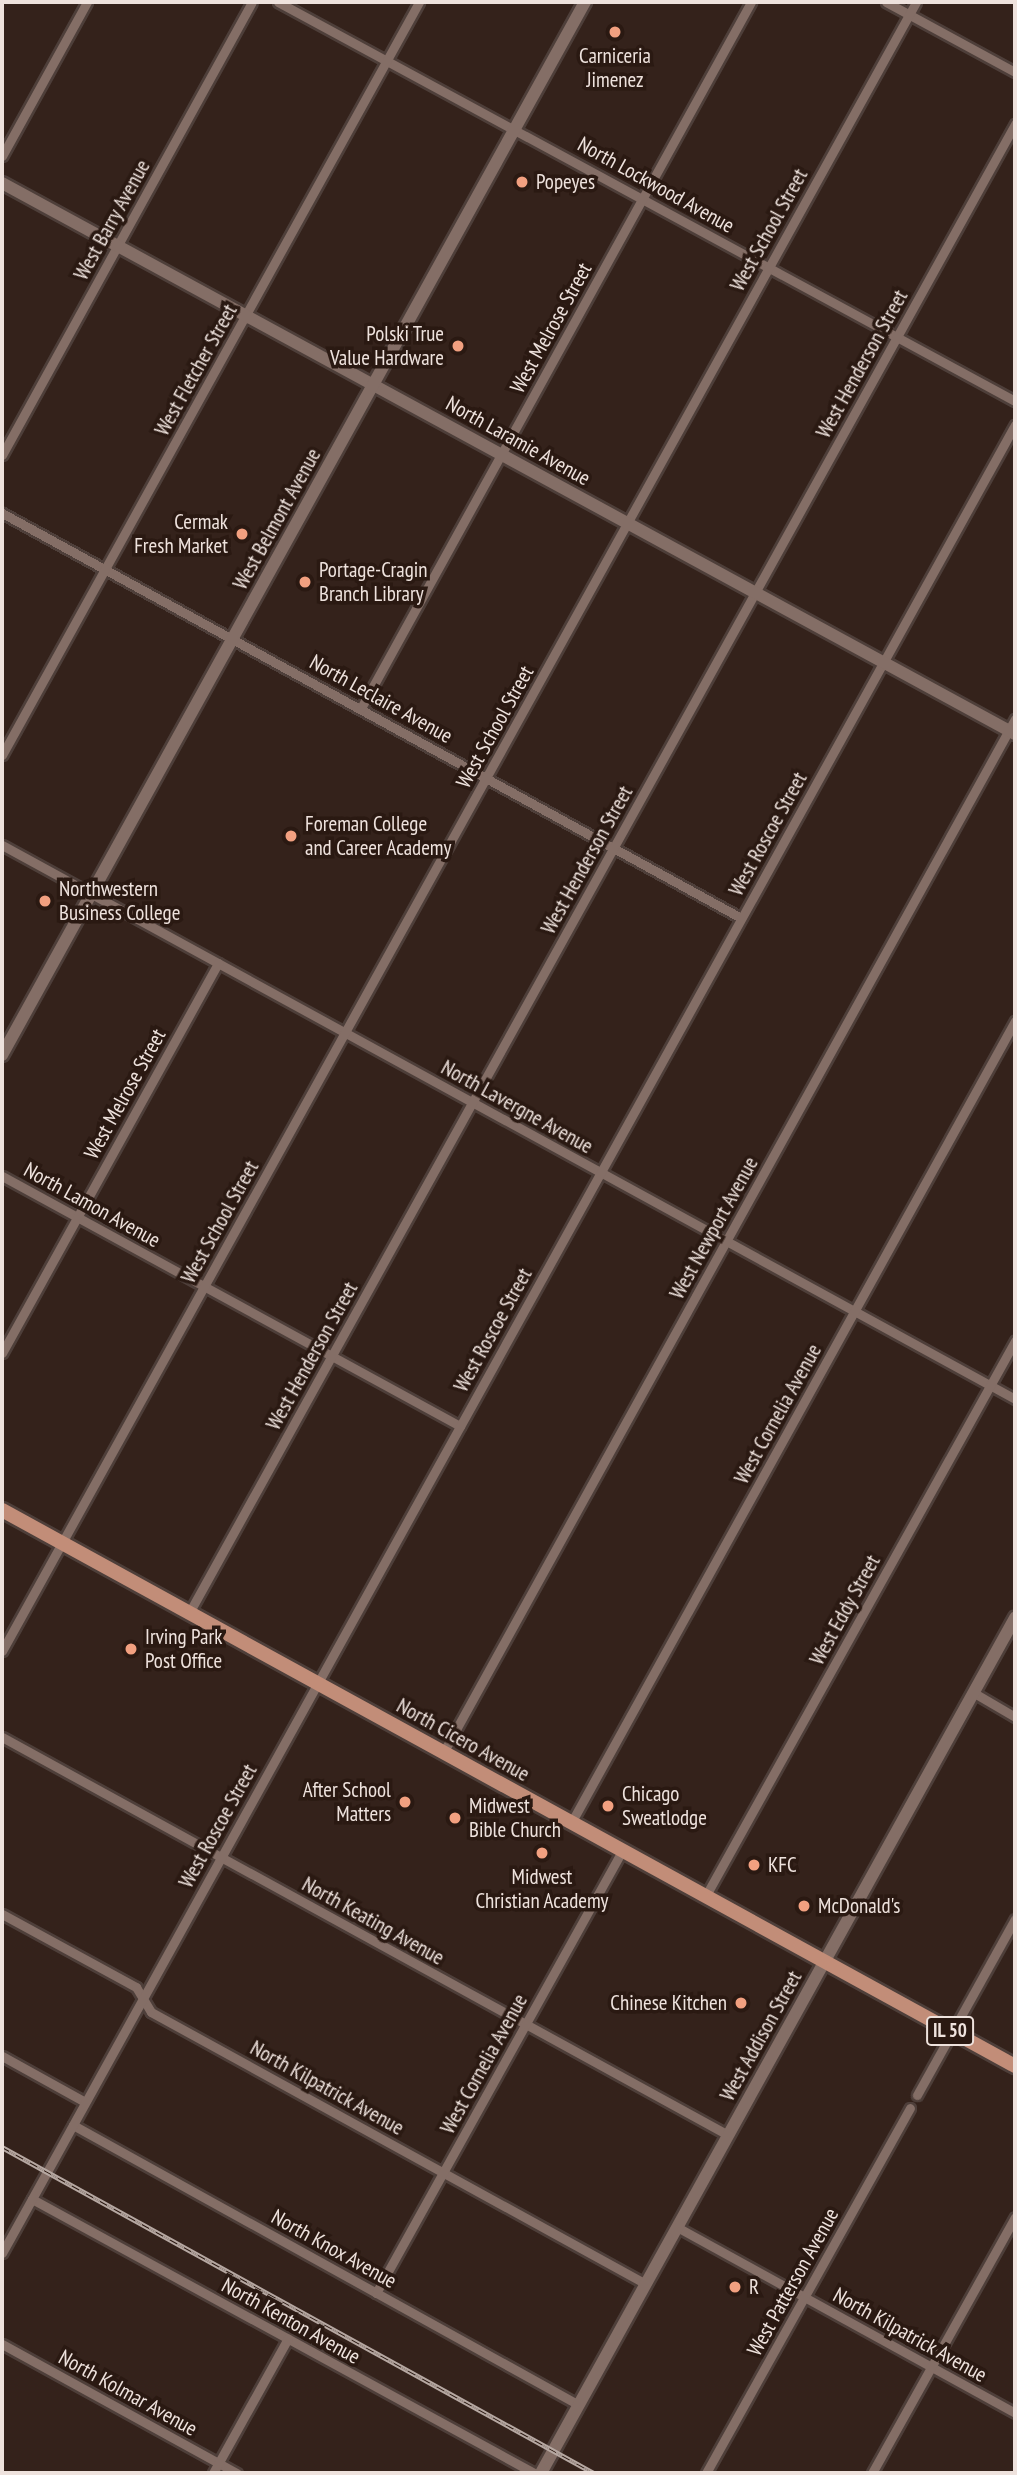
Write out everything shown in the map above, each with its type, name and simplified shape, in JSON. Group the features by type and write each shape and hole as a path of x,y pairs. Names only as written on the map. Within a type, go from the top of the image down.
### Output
{"main road":[{"name":"West Belmont Avenue","path":"2,1055 585,2"},
{"name":"North Laramie Avenue","path":"2,183 884,662 1013,728"},
{"name":"North Cicero Avenue","path":"2,1510 1015,2066"},
{"name":"West Addison Street","path":"541,2473 1015,1619"}],"street":[{"path":"2,156 87,2"},
{"name":"West Barry Avenue","path":"2,455 252,2"},
{"name":"North Lockwood Avenue","path":"278,2 1015,401"},
{"name":"West Fletcher Street","path":"2,755 419,2"},
{"name":"West Melrose Street","path":"361,708 751,2"},
{"path":"886,2 1015,72"},
{"name":"West School Street","path":"2,1651 916,2"},
{"name":"West Henderson Street","path":"189,1613 1015,124"},
{"name":"West Roscoe Street","path":"2,2253 1015,425"},
{"name":"North Leclaire Avenue","path":"2,513 741,918"},
{"name":"West Newport Avenue","path":"443,1753 1013,728"},
{"name":"North Lavergne Avenue","path":"2,845 1015,1399"},
{"name":"West Melrose Street","path":"2,1353 218,963"},
{"name":"West Cornelia Avenue","path":"571,1824 1015,1021"},
{"name":"North Lamon Avenue","path":"2,1176 460,1426"},
{"name":"West Eddy Street","path":"705,1897 1015,1341"},
{"path":"974,1693 1015,1717"},
{"name":"North Keating Avenue","path":"2,1737 728,2135"},
{"name":"West Cornelia Avenue","path":"376,2293 622,1851"},
{"name":"North Kilpatrick Avenue","path":"2,1914 136,1987 150,2012 646,2284"},
{"path":"917,2095 1015,1919"},
{"path":"2,2056 85,2102"},
{"name":"West Patterson Avenue","path":"706,2473 910,2108"},
{"name":"North Knox Avenue","path":"73,2125 579,2404"},
{"name":"North Kenton Avenue","path":"32,2199 534,2473"},
{"path":"872,2473 1015,2217"},
{"name":"North Kilpatrick Avenue","path":"677,2227 1015,2413"},
{"path":"213,2473 288,2339"},
{"name":"North Kolmar Avenue","path":"2,2344 237,2473"}],"railway":[{"path":"2,2147 594,2473"}],"place":[{"name":"Carniceria Jimenez","path":"615,32"},
{"name":"Popeyes","path":"522,182"},
{"name":"Polski True Value Hardware","path":"458,346"},
{"name":"Cermak Fresh Market","path":"242,534"},
{"name":"Portage-Cragin Branch Library","path":"305,582"},
{"name":"Foreman College and Career Academy","path":"291,836"},
{"name":"Northwestern Business College","path":"45,901"},
{"name":"Irving Park Post Office","path":"131,1649"},
{"name":"After School Matters","path":"405,1802"},
{"name":"Chicago Sweatlodge","path":"608,1806"},
{"name":"Midwest Bible Church","path":"455,1818"},
{"name":"Midwest Christian Academy","path":"542,1853"},
{"name":"KFC","path":"754,1865"},
{"name":"McDonald's","path":"804,1906"},
{"name":"Chinese Kitchen","path":"741,2003"},
{"name":"R","path":"735,2287"}]}
